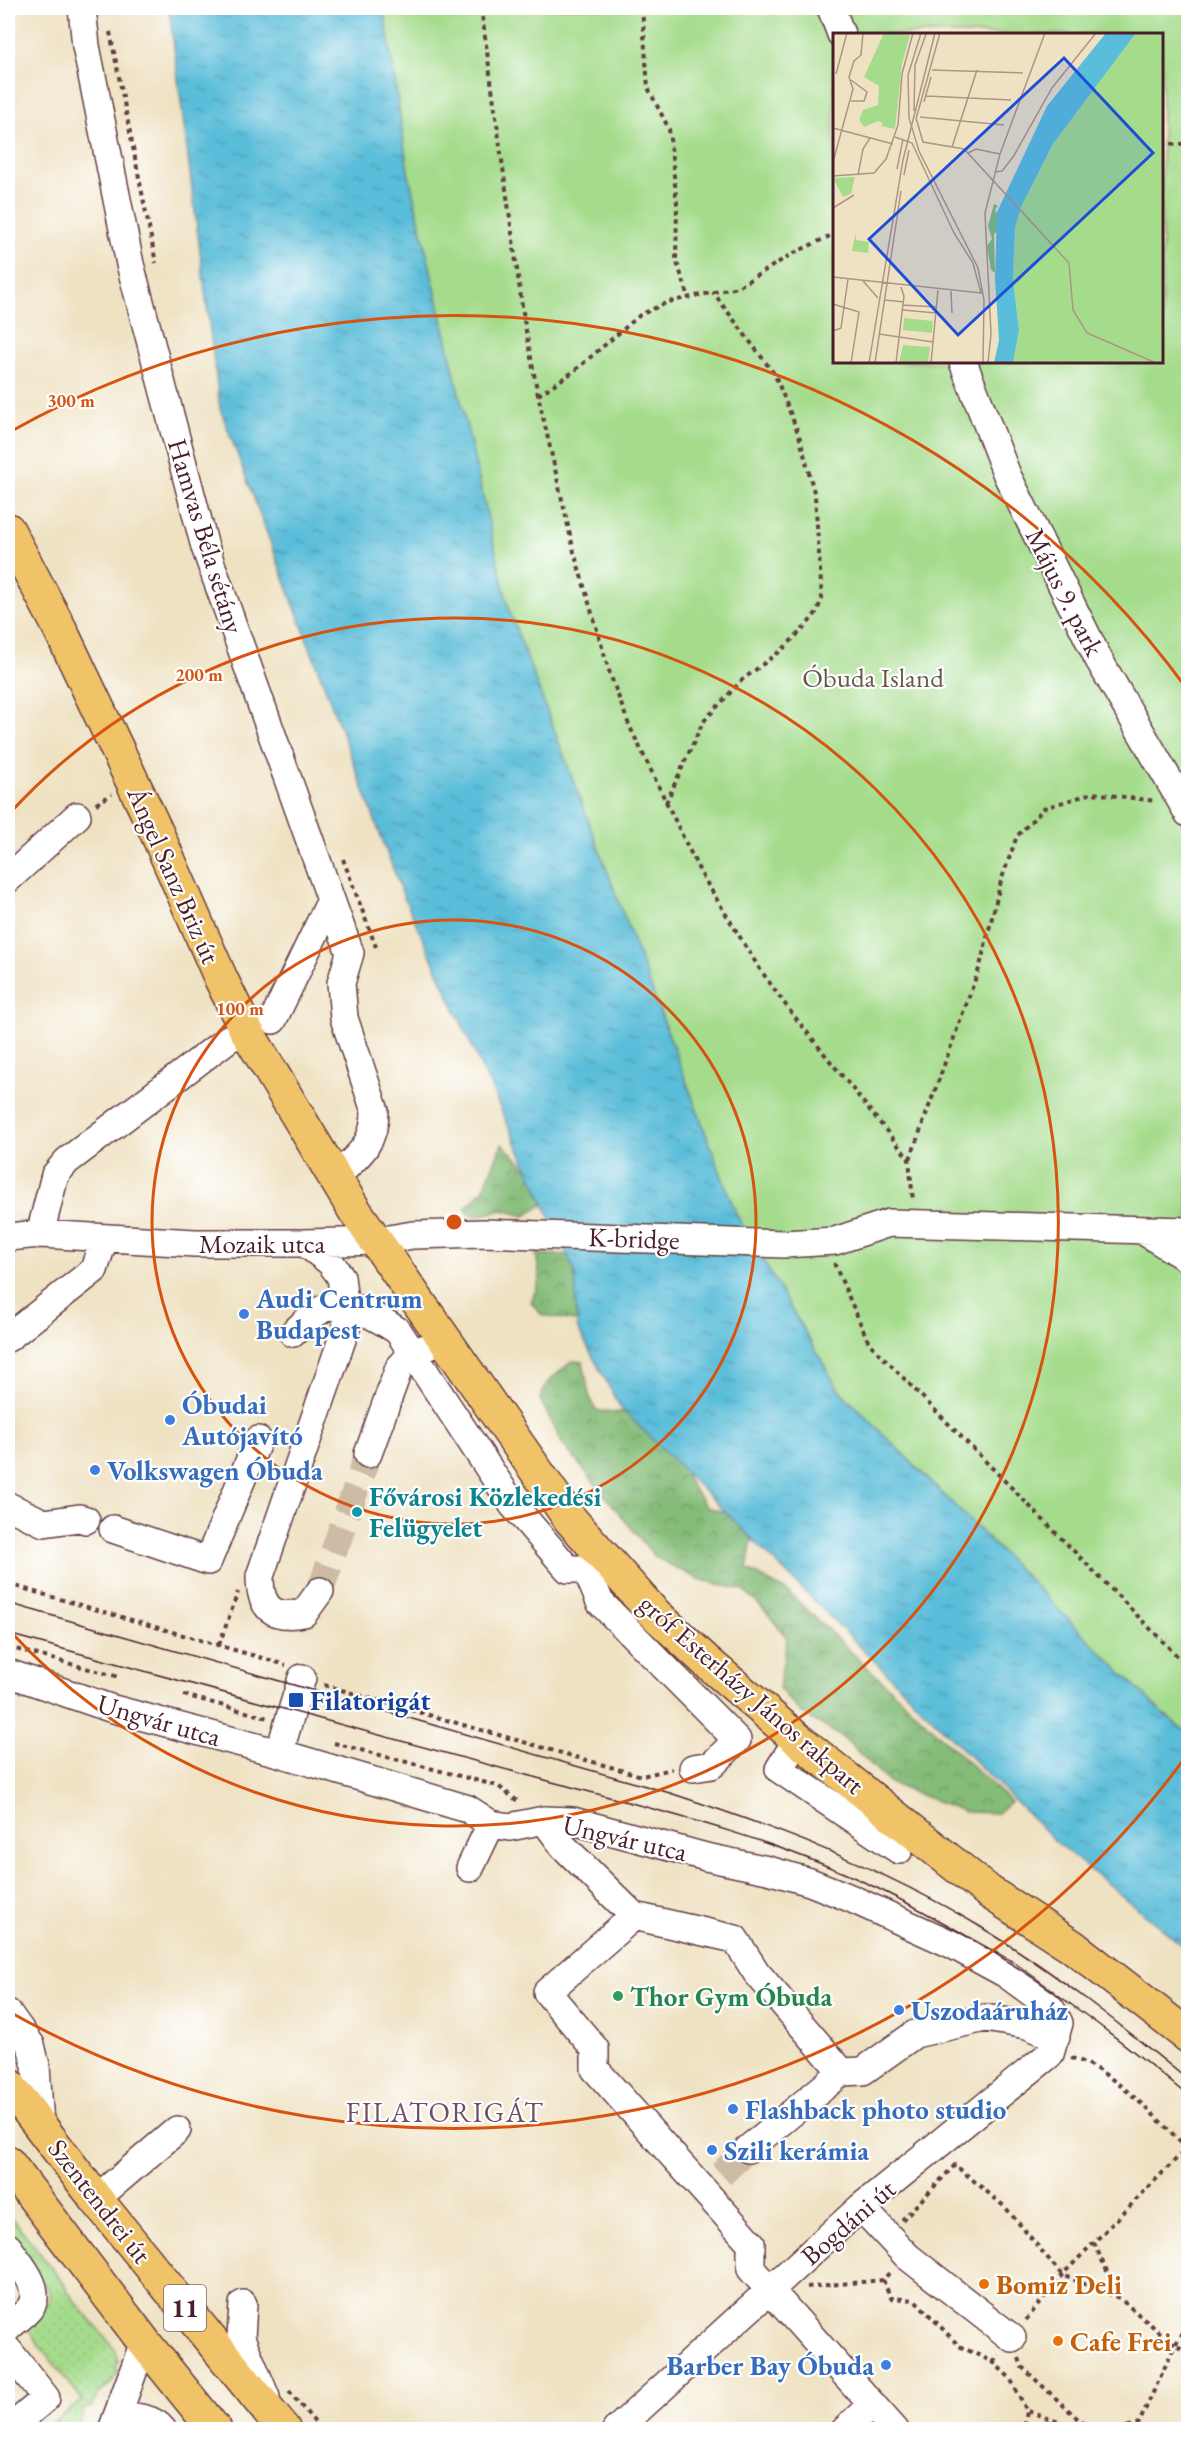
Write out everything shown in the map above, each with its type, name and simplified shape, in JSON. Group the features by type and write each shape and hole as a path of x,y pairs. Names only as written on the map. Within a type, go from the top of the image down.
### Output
{"main road":[{"name":"Ángel Sanz Briz út","path":"8,530 60,629 155,829 221,979 260,1025 334,1178 376,1240"},
{"name":"gróf Esterházy János rakpart","path":"376,1240 550,1493 593,1562 796,1738 989,1892 1072,1946 1188,2036"},
{"name":"Szentendrei út","path":"8,2084 96,2199 279,2424"},
{"name":"Szentendrei út","path":"8,2163 144,2342 215,2430"}],"street":[{"name":"Hamvas Béla sétány","path":"82,8 86,46 130,264 205,547 350,953 341,983 344,1018 375,1111 375,1118 371,1141 334,1178"},
{"path":"831,8 841,33"},
{"name":"Május 9. park","path":"963,363 1007,475 1093,650 1187,811"},
{"path":"8,879 77,816"},
{"path":"40,1234 55,1175 67,1161 228,1040 260,1025 331,900"},
{"name":"K-bridge","path":"484,1233 784,1244 825,1242 844,1238 883,1224 913,1222 1188,1231"},
{"path":"1141,1229 1188,1259"},
{"name":"Mozaik utca","path":"8,1237 40,1234 195,1243 305,1243 376,1240 413,1235 484,1233"},
{"path":"8,1338 94,1270 104,1238"},
{"path":"305,1243 330,1262 341,1277 347,1325 260,1576 260,1594 268,1609 287,1617 304,1613 320,1591"},
{"path":"293,1333 324,1308 345,1305 383,1321 398,1332 513,1505 568,1569 593,1562 600,1602 737,1740 712,1765 693,1768"},
{"path":"368,1454 399,1368 414,1355 444,1337"},
{"path":"113,1529 208,1561 258,1440"},
{"path":"8,1506 44,1523 79,1518 86,1520"},
{"name":"Ungvár utca","path":"8,1673 110,1708 279,1753 468,1809 491,1824 510,1827 544,1820 573,1821 810,1882 951,1944 1006,1974 1051,2009 1059,2023 1053,2045"},
{"path":"279,1753 302,1678"},
{"path":"796,1738 779,1770 899,1850"},
{"path":"544,1820 564,1847 634,1916 735,1939 756,1972 842,2072"},
{"path":"470,1868 491,1824"},
{"path":"634,1916 547,1992 595,2049 595,2069 713,2182 751,2243 751,2269 895,2430"},
{"path":"8,2013 31,2045 36,2066 40,2124"},
{"path":"748,2149 842,2072 863,2071 915,2034 985,2019 1027,2025 1053,2045"},
{"name":"Bogdáni út","path":"616,2430 861,2207 1053,2045"},
{"path":"96,2199 177,2130"},
{"path":"861,2207 907,2256 1012,2338"},
{"path":"8,2247 29,2277 35,2295 30,2308 8,2328"},
{"path":"243,2304 241,2338 279,2424"},
{"path":"144,2342 115,2423 145,2418 159,2424 163,2430"},
{"path":"8,2350 46,2398 8,2430"},
{"path":"845,2430 872,2404"}],"path":[{"path":"481,8 524,320 538,395 574,552 610,674 629,725 700,872 759,968 790,1011 909,1160"},
{"path":"642,8 648,88 669,129 677,203 676,260 689,297"},
{"path":"108,21 159,274"},
{"path":"1163,144 1188,144"},
{"path":"538,395 581,365 639,315 668,302 738,287 792,254 833,234"},
{"path":"666,804 703,722 742,680 783,649 806,626 816,613 822,599 815,496 799,435 775,375 713,292"},
{"path":"913,1222 909,1160 980,966 1001,881 1017,836 1044,808 1093,793 1149,800 1187,811"},
{"path":"343,858 376,947"},
{"path":"825,1242 869,1343 1188,1667"},
{"path":"8,1584 273,1661 304,1671 302,1678 642,1776 681,1766 693,1768"},
{"path":"8,1647 119,1677"},
{"path":"184,1695 289,1723"},
{"path":"330,1742 498,1786 544,1820"},
{"path":"1053,2045 1120,2085 1188,2149 1062,2275 1012,2338 1022,2367 1090,2430"},
{"path":"888,2235 955,2165 1005,2207 1062,2275 1119,2298 1175,2345 1188,2352"},
{"path":"1094,2243 1119,2298"},
{"path":"770,2290 883,2280 907,2256"},
{"path":"883,2280 891,2298 915,2300 958,2346 993,2362 1010,2378 1027,2411 1024,2430"},
{"path":"1116,2430 1139,2423 1175,2345 1188,2325"},
{"path":"1027,2411 1081,2430"},
{"path":"1139,2423 1143,2430"}],"green space":[{"name":"Óbuda Island","path":"384,8 1188,8 1188,1733 1160,1711 838,1389 736,1214 509,610 408,172"},
{"path":"502,1144 541,1182 546,1203 525,1216 502,1210 478,1216 470,1215 465,1208 483,1190"},
{"path":"536,1254 578,1256 588,1314 574,1321 542,1315 531,1302 540,1279"},
{"path":"572,1361 583,1362 589,1395 596,1410 613,1413 647,1408 673,1430 687,1479 706,1507 755,1521 747,1569 788,1592 1010,1802 998,1813 965,1812 890,1783 844,1738 800,1712 779,1688 787,1638 768,1614 744,1590 698,1579 655,1557 562,1443 540,1399 547,1383"},
{"path":"13,2219 116,2351 118,2362 116,2369 119,2372 96,2398 90,2409 85,2408 77,2429 45,2429 82,2400 24,2325 45,2308 51,2294 10,2239 8,2220"}],"water":[{"path":"169,8 384,8 408,172 509,610 736,1214 838,1389 1160,1711 1188,1733 1188,1950 1055,1841 620,1407 577,1327 575,1272 403,895 220,408"}],"tunnel":[{"path":"320,1591 368,1454"},
{"path":"721,2174 748,2149"}],"tram line":[{"path":"8,1603 670,1793 750,1820 829,1851 943,1905 1007,1943 1086,1999 1188,2080"},
{"path":"8,1634 707,1824 794,1853 837,1870 921,1910 1001,1957 1116,2038 1188,2096"}],"place":[{"name":"Audi Centrum Budapest","path":"244,1314"},
{"name":"Óbudai Autójavító","path":"170,1420"},
{"name":"Volkswagen Óbuda","path":"95,1470"},
{"name":"Fővárosi Közlekedési Felügyelet","path":"357,1512"},
{"name":"Filatorigát","path":"296,1700"},
{"name":"Thor Gym Óbuda","path":"618,1996"},
{"name":"Uszodaáruház","path":"899,2010"},
{"name":"Flashback photo studio","path":"733,2109"},
{"name":"Szili kerámia","path":"712,2150"},
{"name":"Bomiz Deli","path":"984,2284"},
{"name":"Cafe Frei","path":"1058,2341"},
{"name":"Barber Bay Óbuda","path":"886,2365"}],"district":[{"name":"FILATORIGÁT","path":"445,2112"}]}
